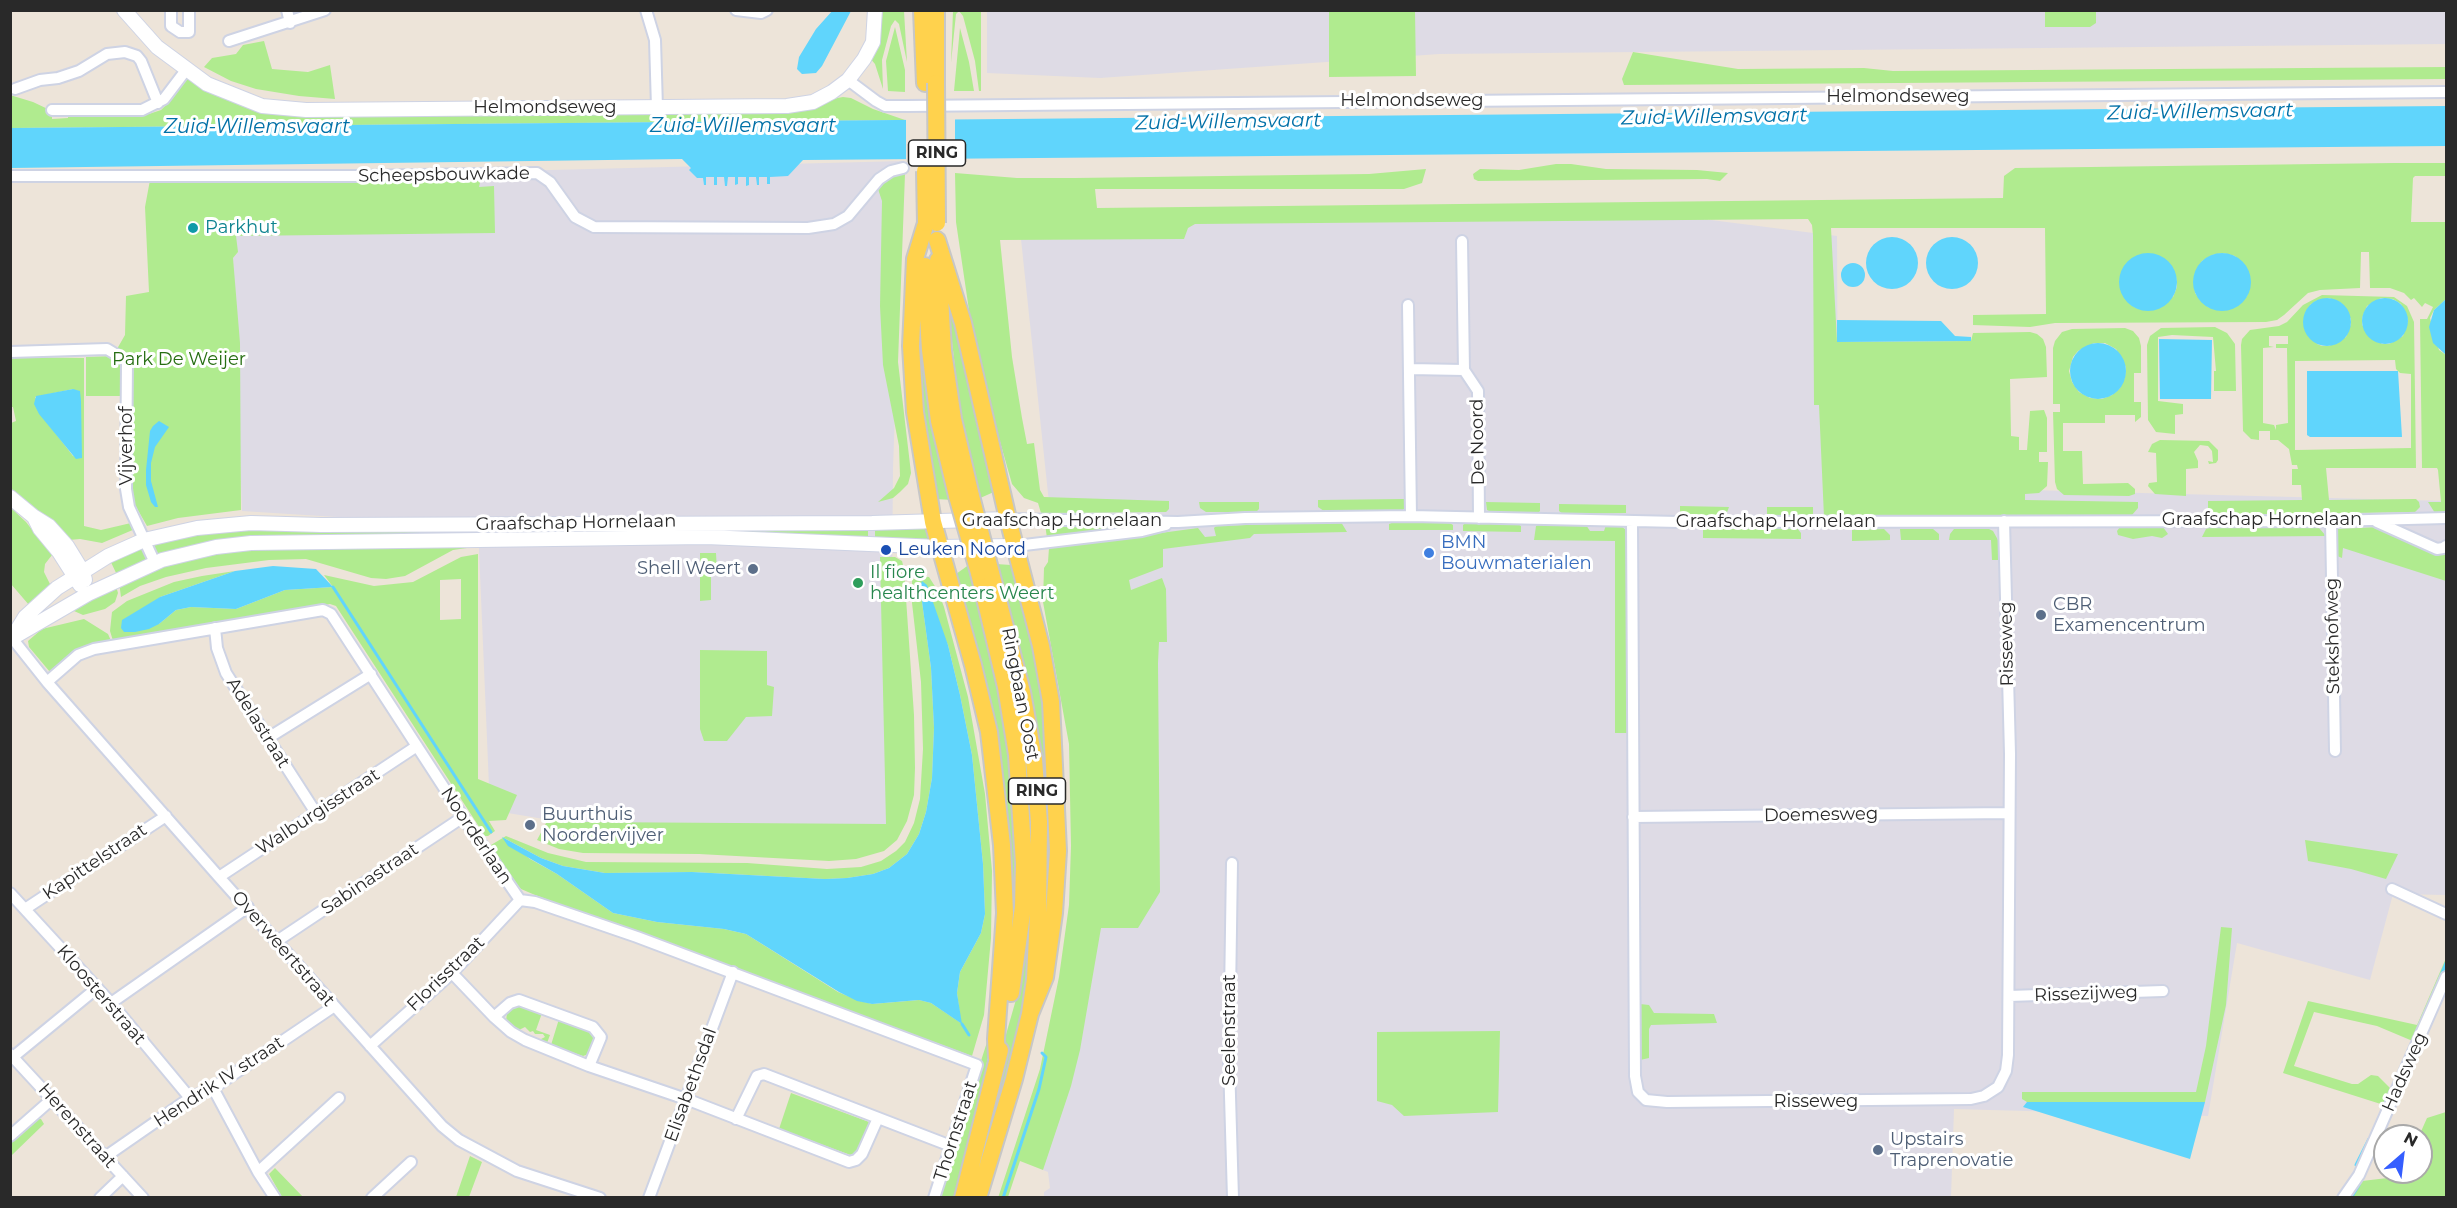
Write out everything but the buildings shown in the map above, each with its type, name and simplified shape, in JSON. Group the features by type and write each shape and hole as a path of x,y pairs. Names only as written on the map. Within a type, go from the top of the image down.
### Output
{"main road":[{"name":"Ringbaan Oost","path":"922,10 930,83 933,229 925,288 939,421 964,496 1022,692 1034,760 1038,802 1038,915 1030,1014 978,1197"},
{"name":"Ringbaan Oost","path":"930,83 936,10"},
{"path":"933,229 963,323 1008,519 1041,646 1051,702 1058,851 1054,913 1045,977 1030,1014"},
{"path":"933,229 915,259 911,346 915,412 933,522 973,665 989,732 1002,845 1005,925 996,1039 997,1058"},
{"name":"Ringbaan Oost","path":"963,1197 997,1058 1003,1042 1021,933 1024,864 1017,755 985,573"}],"street":[{"name":"Helmondseweg","path":"124,10 157,47 186,70 224,92 282,109 657,108 787,105 813,102 848,80 885,106 2446,92"},
{"path":"171,10 171,26 180,32 189,32 189,10"},
{"path":"286,10 290,22"},
{"path":"229,40 325,10"},
{"path":"646,10 655,40 657,108"},
{"path":"736,10 761,13 767,10"},
{"path":"848,80 864,59 873,42 875,10"},
{"path":"15,89 40,80 58,78 79,71 107,54 125,52 137,56 141,61 158,103"},
{"path":"52,110 142,110 158,103 168,94 186,70"},
{"name":"Scheepsbouwkade","path":"10,176 358,176 537,173 550,182 575,217 594,227 808,228 834,224 848,216 879,179 891,171 903,168"},
{"name":"De Noord","path":"1462,241 1464,370 1478,391 1479,518"},
{"path":"1408,305 1411,516"},
{"name":"Vijverhof","path":"10,352 107,349 127,361 126,489 129,507 144,540"},
{"path":"1409,369 1464,370"},
{"path":"10,497 49,526 67,546 87,594"},
{"name":"Graafschap Hornelaan","path":"11,639 30,612 57,588 108,556 144,540 197,528 251,523 321,525 933,522 1008,519 1178,522 1245,518 1411,516 1632,521 2446,519"},
{"name":"Graafschap Hornelaan","path":"2374,520 2437,549 2446,546"},
{"name":"Risseweg","path":"1632,521 1635,1076 1638,1092 1646,1100 1667,1102 1971,1099 1984,1096 1998,1087 2006,1071 2008,1056 2009,996 2010,754 2004,521"},
{"name":"Stekshofweg","path":"2331,521 2336,751"},
{"name":"Graafschap Hornelaan","path":"11,639 87,594 154,563 177,555 216,547 293,541 706,537 939,547 1016,546 1142,531 1178,522"},
{"path":"144,540 154,563"},
{"name":"Noorderlaan","path":"47,682 78,656 94,649 323,610 331,614 463,818 520,900 535,902 614,929 977,1065"},
{"name":"Adelastraat","path":"214,628 217,648 226,673 316,813"},
{"name":"Overweertstraat","path":"11,639 219,877 248,907 333,1007 442,1126 459,1140 517,1171 600,1197"},
{"path":"268,738 371,674"},
{"name":"Walburgisstraat","path":"219,877 417,746"},
{"name":"Doemesweg","path":"1633,817 2008,813"},
{"name":"Kapittelstraat","path":"25,909 166,816"},
{"name":"Sabinastraat","path":"277,941 463,818"},
{"name":"Seelenstraat","path":"1232,863 1229,1062 1233,1197"},
{"path":"2392,889 2446,914"},
{"name":"Kloosterstraat","path":"10,893 111,1003 190,1098"},
{"name":"Florisstraat","path":"370,1046 452,973 520,900"},
{"path":"111,1003 248,907"},
{"name":"Elisabethsdal","path":"649,1197 733,972"},
{"path":"452,973 494,1017 511,1032 525,1040 849,1162 856,1160 862,1154 878,1118"},
{"name":"Hadsweg","path":"2343,1197 2359,1175 2446,977"},
{"path":"12,1055 97,988"},
{"name":"Rissezijweg","path":"2009,996 2163,991"},
{"path":"494,1017 519,1000 593,1027 601,1037 589,1066"},
{"name":"Hendrik IV straat","path":"105,1158 190,1098 213,1088 333,1007"},
{"name":"Herenstraat","path":"12,1055 143,1197"},
{"name":"Thornstraat","path":"934,1197 977,1065"},
{"path":"736,1119 757,1076 764,1074 951,1146"},
{"path":"213,1088 258,1172 275,1197"},
{"path":"258,1172 339,1098"},
{"path":"10,1136 52,1099"},
{"path":"372,1197 411,1162"},
{"path":"100,1197 123,1176"}],"shaded area":[{"path":"987,10 2446,11 2446,44 1439,54 1100,78 987,73"},
{"path":"904,161 893,468 890,829 693,844 490,810 478,526 242,511 233,258 238,252 158,180"},
{"name":"Leuken Noord","path":"1624,209 1837,236 1838,485 2446,501 2446,895 2393,894 2370,980 2237,943 2208,1116 1954,1109 1951,1197 1044,1197 1044,1192 1050,1188 1048,1172 1043,1170 1097,858 1060,606 1018,211"}],"green space":[{"path":"883,11 904,11 907,62 899,24 895,20 891,26 882,60 883,89 875,64 869,57 880,33"},
{"path":"953,11 959,11 956,14 951,63"},
{"path":"959,11 981,11 981,91 979,91 975,61 963,16"},
{"path":"1329,11 1415,11 1416,76 1329,77"},
{"path":"2045,11 2096,11 2096,23 2090,27 2045,27"},
{"path":"895,27 905,70 905,92 888,91 886,61"},
{"path":"960,28 969,62 974,91 954,91"},
{"path":"264,41 272,69 308,72 330,65 335,99 256,89 231,81 204,67 212,58 236,54 243,45"},
{"path":"1633,52 1738,69 1864,68 1893,71 2446,67 2446,79 1624,85 1622,79"},
{"path":"186,77 264,111 827,100 843,97 851,98 873,109 905,120 11,128 10,95 52,111 52,119 68,118 68,115 149,114 161,110 170,101"},
{"path":"2446,163 2446,176 2415,176 2413,178 2411,222 2446,222 2446,299 2434,310 2430,318 2439,350 2446,355 2446,513 2435,513 2428,502 2441,502 2437,468 2422,468 2420,319 2427,319 2433,307 2425,303 2422,307 2414,298 2411,300 2404,293 2390,288 2370,288 2369,252 2361,252 2360,288 2320,290 2308,293 2277,320 2266,322 2055,323 2030,327 1973,325 1973,315 2046,314 2045,228 1831,228 1837,342 1971,341 1973,333 2030,332 2037,334 2043,339 2046,347 2047,377 2010,379 2011,436 2019,437 2019,450 2027,450 2030,411 2044,410 2047,418 2047,452 2039,452 2039,462 2048,462 2047,486 2039,493 2025,494 2025,500 2138,502 2138,508 2132,515 1988,518 1824,517 1819,405 1814,405 1813,235 1812,225 1808,219 1195,224 1188,228 1184,239 1000,240 1012,357 1022,418 1027,444 1034,443 1040,490 1044,497 1169,501 1169,509 1166,512 1041,513 1038,503 1024,498 1012,484 970,317 956,222 955,173 1017,178 1075,178 1369,174 1426,169 1422,183 1404,189 1095,189 1097,208 2003,198 2004,176 2015,168","holes":["2223,253 2235,256 2250,282 2247,296 2240,304 2218,310 2208,307 2195,293 2194,276 2202,261 2212,255","2127,263 2176,276 2177,287 2173,297 2138,309 2131,305 2120,287 2120,279"]},
{"path":"1556,164 1606,169 1697,170 1728,173 1720,181 1707,179 1478,181 1474,179 1473,174 1480,169 1519,170"},
{"path":"905,174 898,362 911,473 908,484 900,492 893,498 878,502 894,488 900,476 899,446 883,365 880,306 882,201 877,186 886,178"},
{"name":"Park De Weijer","path":"481,178 479,187 494,186 495,233 236,236 238,252 233,258 240,343 241,510 178,518 147,526 131,498 130,396 86,396 86,357 113,356 125,335 126,296 149,292 145,207 150,180"},
{"path":"944,272 963,363 996,491 978,499 961,419"},
{"path":"918,280 954,500 935,499 918,378"},
{"path":"2322,295 2394,297 2407,306 2414,322 2416,468 2326,468 2329,500 2416,499 2420,507 2415,512 2213,515 2208,510 2208,501 2302,500 2301,485 2292,485 2292,469 2298,469 2297,465 2292,465 2289,449 2278,440 2270,440 2270,431 2259,431 2259,440 2251,439 2243,431 2241,345 2242,339 2250,330 2279,326 2287,322 2303,305","holes":["2329,298 2341,303 2351,319 2346,337 2329,346 2317,344 2310,305","2381,298 2393,299 2401,304 2408,320 2403,336 2389,344 2382,344 2362,325 2367,306","2269,336 2288,336 2288,344 2276,344 2276,348 2287,348 2288,423 2276,425 2276,430 2274,425 2263,423 2263,348 2274,347 2269,346","2395,360 2396,369 2400,373 2411,374 2411,448 2295,450 2295,361"]},
{"path":"2215,327 2227,333 2235,344 2236,391 2214,391 2214,371 2216,371 2213,337 2172,335 2158,337 2158,401 2183,404 2183,414 2175,415 2175,434 2156,432 2148,420 2147,345 2150,336 2161,328"},
{"path":"2125,328 2133,331 2139,338 2141,373 2134,373 2134,402 2141,402 2141,417 2135,422 2135,415 2105,415 2105,423 2063,423 2063,451 2082,451 2083,484 2128,483 2135,489 2135,494 2129,496 2064,495 2057,489 2053,412 2060,412 2060,404 2053,404 2053,348 2062,332 2072,329","holes":["2094,343 2105,343 2116,349 2126,367 2125,377 2120,388 2112,395 2102,399 2090,398 2079,392 2072,382 2069,371 2073,357 2078,351"]},
{"path":"11,357 84,358 84,526 101,530 131,523 135,529 102,543 80,539 69,540 51,521 11,489 11,423 16,421 13,407 11,407","holes":["73,389 81,401 81,458 73,456 50,426 35,397"]},
{"path":"2160,440 2209,441 2218,450 2218,460 2216,463 2209,464 2208,461 2213,462 2212,451 2208,446 2200,445 2194,452 2198,468 2186,469 2186,496 2155,494 2148,486 2149,483 2157,482 2156,453 2148,452 2152,444"},
{"path":"1404,499 1402,511 1324,511 1318,507 1318,500"},
{"path":"1199,502 1259,502 1259,509 1256,512 1206,512 1200,508"},
{"path":"1486,502 1540,503 1540,511 1538,513 1491,512 1487,510"},
{"path":"1559,504 1626,505 1626,513 1563,514 1559,511"},
{"path":"1680,506 1729,507 1726,515 1722,516 1684,516 1680,513"},
{"path":"10,507 26,522 52,555 45,564 44,572 51,586 29,605 11,584"},
{"path":"1767,507 1813,507 1813,515 1812,517 1772,518 1767,514"},
{"path":"1397,521 1448,522 1453,525 1453,530 1389,530 1389,524"},
{"path":"1341,522 1347,532 1254,534 1250,538 1163,549 1163,567 1129,580 1131,590 1162,578 1166,589 1167,642 1159,642 1158,663 1160,892 1138,928 1101,928 1080,1050 1071,1086 1043,1170 1020,1161 1008,1197 998,1198 1040,1069 1059,977 1069,905 1071,846 1069,744 1043,602 1044,568 1048,562 1049,548 1198,528 1205,537 1216,536 1214,528 1216,526"},
{"path":"1467,522 1516,523 1521,526 1521,532 1463,531 1463,525"},
{"path":"1155,523 1047,538 1045,524"},
{"path":"875,524 930,524 935,541 875,538"},
{"path":"1540,524 1586,525 1590,531 1604,531 1606,525 1620,525 1627,531 1627,733 1615,733 1615,541 1534,540 1536,526"},
{"path":"868,525 868,537 707,532 707,526"},
{"path":"2313,526 2319,528 2326,536 2202,537 2206,529 2212,527"},
{"path":"1703,527 1797,528 1801,533 1801,539 1703,538"},
{"path":"2120,527 2163,527 2168,534 2162,538 2152,536 2133,539 2118,535 2117,531"},
{"path":"2380,527 2446,550 2446,581 2343,548 2342,558 2335,555 2334,536 2338,529"},
{"path":"463,528 462,535 294,536 117,575 109,558 144,546 202,534 239,531"},
{"path":"1884,529 1890,535 1890,540 1852,541 1852,530"},
{"path":"1900,529 1933,529 1939,534 1939,540 1901,540"},
{"path":"1954,529 1993,531 1998,540 1998,560 1992,560 1991,540 1949,540"},
{"path":"467,544 467,548 453,550 405,576 386,579 371,578 306,559 269,560 206,568 166,577 140,586 121,597 119,582 156,567 204,555 262,546"},
{"path":"700,553 716,553 717,572 711,573 711,600 700,601"},
{"path":"478,554 478,779 517,795 506,820 489,821 495,831 488,836 485,836 336,606 330,604 114,644 110,631 112,612 127,601 174,582 202,576 235,571 160,597 159,624 176,610 191,607 236,609 285,590 333,587 324,575 374,586 413,582 461,557","holes":["461,579 461,619 440,620 440,580"]},
{"path":"880,557 895,557 902,561 904,569 914,715 915,768 914,795 907,821 897,840 884,851 856,859 829,861 699,854 583,853 559,849 537,840 553,810 583,822 886,824"},
{"path":"970,564 1000,683 1013,761 1020,864 1012,976 1001,1041 1009,875 956,574"},
{"path":"996,564 1011,565 1016,568 1038,646 1055,834 1040,979 1043,864"},
{"path":"918,576 929,577 944,607 968,697 985,794 992,871 991,938 984,1015 972,1056 535,895 521,889 514,881 491,845 506,836 548,853 586,862 747,863 827,869 861,867 881,861 896,851 905,842 914,823 920,799 923,749 921,682 912,603 912,580","holes":["920,587 948,645 972,755 983,864 985,914 981,933 960,972 957,993 961,1023 931,1003 919,1000 872,1004 857,1000 838,992 746,934 724,929 657,922 613,913 557,874 530,859 504,838 541,858 563,866 605,873 692,872 825,879 873,874 889,868 907,854 919,834 926,812 932,778 934,728 931,668"]},
{"path":"115,583 118,593 115,602 105,609 83,615 74,611 71,606"},
{"path":"84,619 108,634 112,643 76,651 50,672 29,647 28,641 42,629"},
{"path":"700,650 767,651 767,685 774,687 772,716 746,717 727,741 704,741 700,729"},
{"path":"1022,755 1028,760 1032,818 1032,931 1026,984 1011,1064 975,1188 1005,1038 1021,982"},
{"path":"2305,840 2398,854 2386,879 2351,869 2308,861"},
{"path":"2221,927 2232,928 2226,1005 2205,1102 2027,1102 2022,1099 2022,1092 2196,1092 2206,1046"},
{"path":"2446,958 2446,969 2415,1042 2377,1026 2314,1012 2294,1066 2352,1084 2358,1084 2371,1075 2378,1076 2394,1092 2387,1106 2283,1073 2308,1001 2417,1025"},
{"path":"1640,1004 1649,1005 1654,1013 1714,1014 1717,1023 1651,1025 1649,1058 1640,1060"},
{"path":"515,1007 542,1013 536,1030 550,1035 547,1043 539,1040 545,1037 543,1034 535,1034 525,1027 517,1031 506,1021 507,1013"},
{"path":"559,1019 588,1029 596,1038 589,1054 583,1056 551,1045"},
{"path":"1500,1031 1498,1112 1404,1116 1392,1105 1377,1101 1377,1032"},
{"path":"988,1039 991,1039 981,1096 959,1197 937,1198"},
{"path":"791,1093 869,1122 856,1157 779,1129"},
{"path":"2446,1112 2446,1197 2350,1197 2362,1181 2373,1180 2373,1184 2433,1184 2433,1124 2424,1124 2427,1118"},
{"path":"36,1118 41,1119 44,1124 11,1156 11,1142"},
{"path":"470,1156 482,1162 469,1197 456,1197"},
{"path":"275,1168 303,1197 282,1197 269,1174"}],"water":[{"path":"833,10 851,11 822,66 816,73 802,74 797,69 799,57 816,29"},
{"name":"Zuid-Willemsvaart","path":"2446,106 2446,146 803,160 788,176 770,177 770,184 767,184 767,177 759,177 759,185 757,185 756,177 749,177 749,185 746,186 746,177 738,177 738,184 735,185 735,177 728,177 727,186 725,186 724,177 717,177 717,185 714,185 714,177 706,177 706,185 704,185 703,178 697,178 682,159 11,168 10,128"},
{"path":"1892,237 1902,239 1910,245 1916,253 1918,263 1916,273 1910,281 1902,287 1892,289 1882,287 1874,281 1868,273 1866,263 1868,253 1874,245 1882,239"},
{"path":"1952,237 1962,239 1970,245 1976,253 1978,263 1976,273 1970,281 1962,287 1952,289 1942,287 1934,281 1928,273 1926,263 1928,253 1934,245 1942,239"},
{"path":"2148,253 2164,258 2172,266 2177,282 2172,298 2164,306 2148,311 2132,306 2124,298 2119,282 2124,266 2132,258"},
{"path":"2222,253 2238,258 2246,266 2251,282 2246,298 2238,306 2222,311 2206,306 2198,298 2193,282 2198,266 2206,258"},
{"path":"1853,263 1862,266 1865,275 1862,284 1853,287 1844,284 1841,275 1844,266"},
{"path":"2327,298 2344,305 2351,322 2344,339 2327,346 2310,339 2303,322 2310,305"},
{"path":"2385,298 2394,299 2401,305 2407,312 2407,330 2401,337 2394,343 2385,344 2376,343 2369,337 2363,330 2362,321 2363,312 2369,305 2376,299"},
{"path":"2446,299 2446,355 2433,343 2429,327 2434,310"},
{"path":"1837,320 1941,321 1955,336 1971,337 1971,341 1837,342"},
{"path":"2159,339 2212,340 2211,399 2160,399"},
{"path":"2092,343 2104,343 2118,351 2126,365 2124,382 2118,391 2104,399 2092,399 2075,387 2070,377 2070,365 2082,348"},
{"path":"2307,371 2398,371 2402,437 2310,437 2307,435"},
{"path":"73,389 80,391 81,401 82,458 76,459 39,414 34,404 36,396"},
{"path":"159,421 169,427 155,447 151,463 151,481 158,507 155,507 151,502 146,485 146,470 150,431"},
{"path":"273,566 316,569 333,587 285,590 236,609 191,607 176,610 149,629 124,632 121,628 122,620 160,597 235,571"},
{"path":"922,581 927,585 948,645 960,695 972,755 983,864 985,914 981,933 960,972 957,993 962,1024 931,1003 919,1000 872,1004 857,1001 746,934 724,929 657,922 613,913 557,874 508,846 502,837 541,858 563,866 605,873 692,872 825,879 873,874 889,868 907,854 919,834 926,812 932,778 934,728 931,668 920,587"},
{"path":"2027,1102 2205,1102 2190,1159 2023,1107"}],"pier":[{"path":"906,117 955,117 955,161 906,162"}],"waterway":[{"path":"333,587 491,832"},
{"path":"2440,978 2446,963"},
{"path":"962,1024 969,1035"},
{"path":"1003,1198 1039,1089 1046,1057 1042,1053"},
{"path":"2356,1165 2369,1139"},
{"path":"2351,1198 2359,1185"}],"place":[{"name":"Parkhut","path":"193,228"},
{"name":"Leuken Noord","path":"886,550"},
{"name":"BMN Bouwmaterialen","path":"1429,553"},
{"name":"Shell Weert","path":"753,569"},
{"name":"Il fiore healthcenters Weert","path":"858,583"},
{"name":"CBR Examencentrum","path":"2041,615"},
{"name":"Buurthuis Noordervijver","path":"530,825"},
{"name":"Upstairs Traprenovatie","path":"1878,1150"}]}
